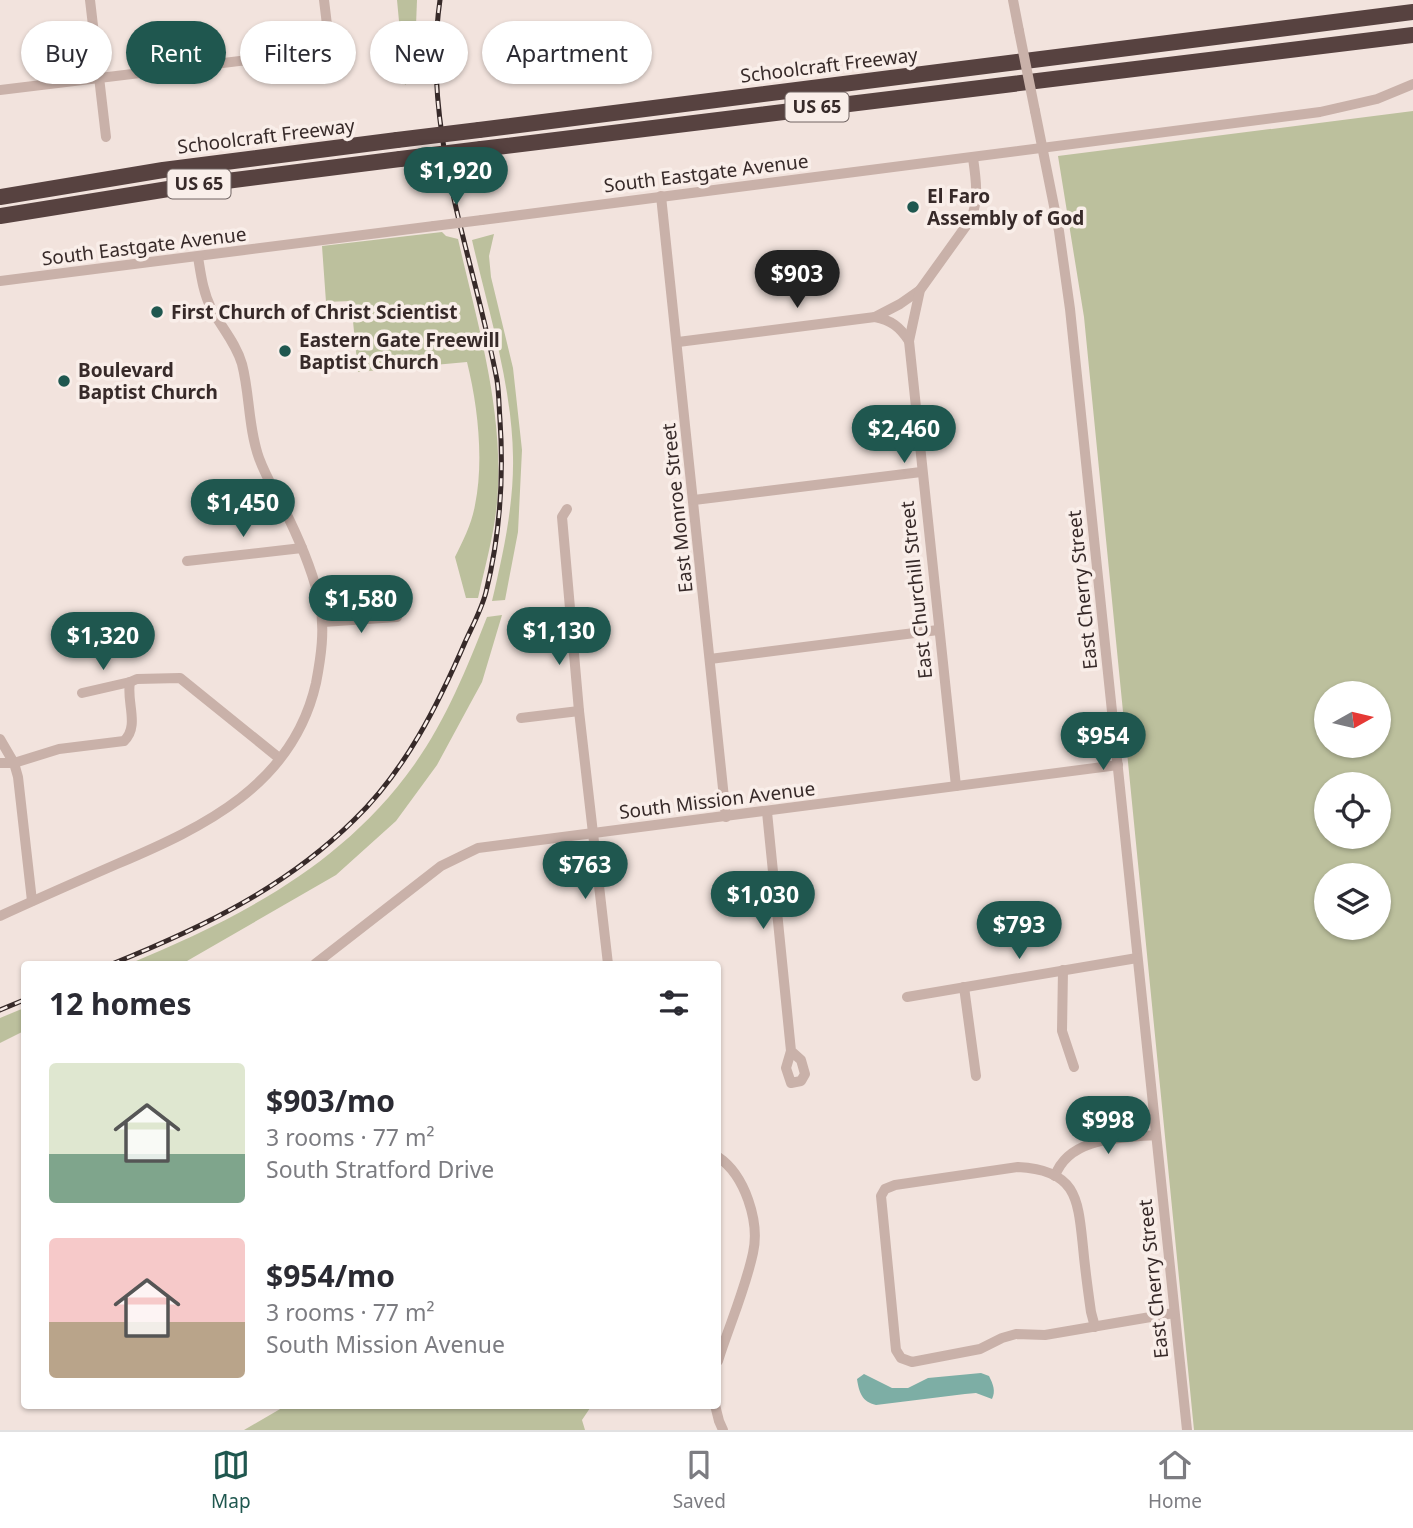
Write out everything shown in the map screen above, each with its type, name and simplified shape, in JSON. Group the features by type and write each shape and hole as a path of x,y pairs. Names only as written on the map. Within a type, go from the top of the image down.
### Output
{"highway":[{"name":"Schoolcraft Freeway","path":"0,197 163,170 1413,12"},
{"name":"Schoolcraft Freeway","path":"0,216 187,186 1413,35"}],"street":[{"path":"90,0 92,21"},
{"path":"112,76 330,50 324,0"},
{"name":"East Cherry Street","path":"1013,0 1059,231 1070,309 1187,1430"},
{"path":"0,90 49,84"},
{"path":"99,84 106,137"},
{"name":"South Eastgate Avenue","path":"0,281 973,158 1337,109 1377,99 1413,84"},
{"name":"East Churchill Street","path":"956,786 909,341 920,290 971,219 977,196 973,158"},
{"name":"East Monroe Street","path":"661,196 726,817"},
{"path":"0,916 210,821 239,800 279,758 301,726 313,697 320,664 323,622 314,583 289,519 265,476 252,435 241,361 234,344 206,298 198,257"},
{"path":"678,342 875,317 920,290"},
{"path":"875,317 895,324 909,341"},
{"path":"694,500 921,472"},
{"path":"567,509 562,517 579,711 608,961"},
{"path":"187,561 302,548"},
{"path":"323,622 397,617"},
{"path":"710,659 938,630"},
{"path":"82,693 137,679 180,678 279,758"},
{"path":"0,764 14,764 59,749 124,741 130,735 132,727 128,692 131,682"},
{"path":"521,718 579,711"},
{"path":"0,739 14,764 32,901"},
{"name":"South Mission Avenue","path":"319,961 441,866 478,848 1118,765"},
{"path":"767,812 791,1051"},
{"path":"907,997 1137,958"},
{"path":"1063,970 1062,1031 1074,1067"},
{"path":"964,987 976,1076"},
{"path":"1055,1176 1059,1166 1076,1150 1090,1143 1155,1135"},
{"path":"721,1160 735,1173 746,1195 753,1224 754,1252 721,1352"},
{"path":"1095,1327 1079,1205 1066,1184 1055,1176 1037,1168 1018,1167 885,1188 881,1196 896,1350 901,1359 912,1362 980,1349 1016,1334 1045,1335 1095,1327 1174,1313"},
{"path":"716,1409 723,1430"}],"green space":[{"path":"397,0 417,0 416,21 399,21"},
{"path":"1413,111 1413,1430 1194,1430 1084,317 1058,156"},
{"path":"442,232 458,239 488,370 497,436 496,515 478,598 466,598 455,557 474,512 478,488 477,415 467,362 358,372 351,301 326,302 322,246"},
{"path":"494,234 489,256 491,277 513,368 522,450 518,532 505,600 492,601 510,511 513,475 512,430 504,375 472,240"},
{"path":"502,615 482,682 437,765 396,821 336,875 187,961 136,961 210,928 249,907 286,885 355,832 386,801 426,748 464,674 487,617"},
{"path":"21,1009 21,1032 0,1043 0,1018"},
{"path":"280,1409 589,1409 582,1420 585,1430 244,1430"}],"water":[{"path":"981,1373 989,1376 992,1382 992,1399 976,1393 876,1405 867,1402 862,1396 857,1379 864,1374 892,1388 908,1388 928,1378"}],"railway":[{"path":"119,961 209,921 270,886 299,867 354,820 389,780 419,736 444,689 484,598 495,549 500,507 499,395 443,144 436,48 440,0"},
{"path":"0,1010 21,1001"}],"place":[{"name":"El Faro Assembly of God","path":"913,207"},
{"name":"First Church of Christ Scientist","path":"157,312"},
{"name":"Eastern Gate Freewill Baptist Church","path":"285,351"},
{"name":"Boulevard Baptist Church","path":"64,381"}]}
